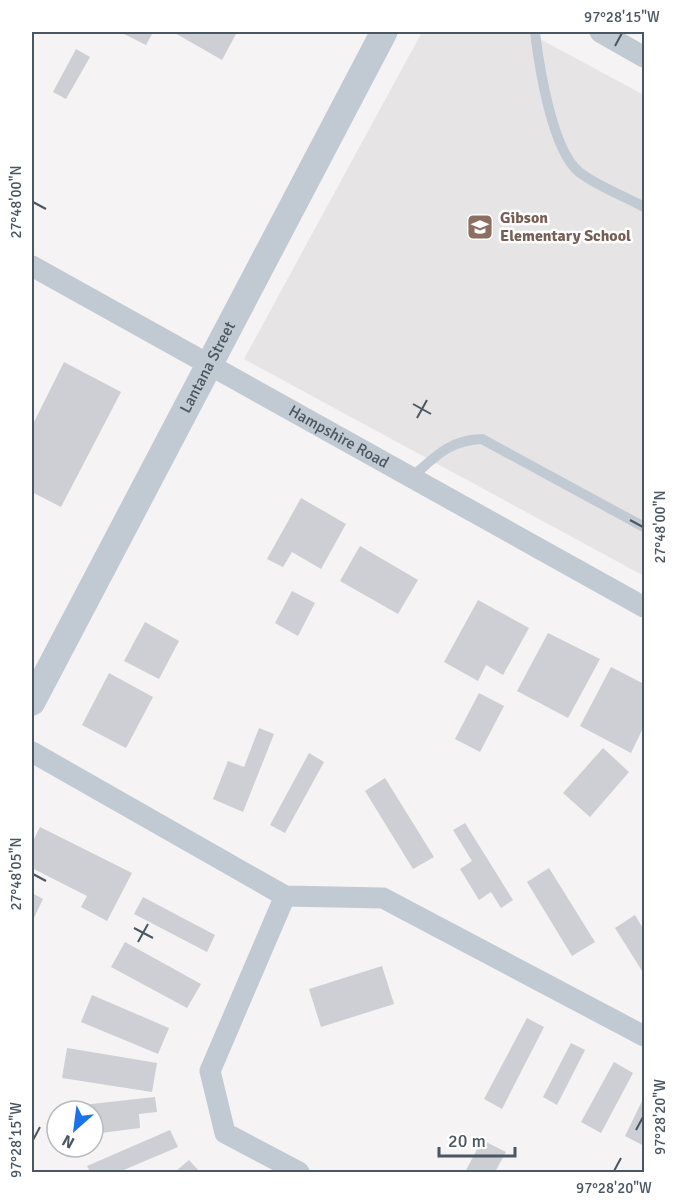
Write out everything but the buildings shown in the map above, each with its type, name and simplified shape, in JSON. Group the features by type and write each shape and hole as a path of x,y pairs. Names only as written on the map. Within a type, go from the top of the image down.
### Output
{"street":[{"name":"Lantana Street","path":"32,702 384,32"},
{"path":"600,32 645,57"},
{"name":"Hampshire Road","path":"32,266 645,607"},
{"path":"32,752 285,896 383,898 645,1036"},
{"path":"285,896 210,1071 225,1134 299,1173"}],"lane":[{"path":"535,32 540,76 564,151 578,171 645,207"},
{"path":"411,477 445,448 464,439 482,439 645,527"}],"shaded area":[{"name":"Gibson Elementary School","path":"422,32 527,32 644,95 644,576 244,359"}],"place":[{"name":"Gibson Elementary School","path":"480,227"}]}
